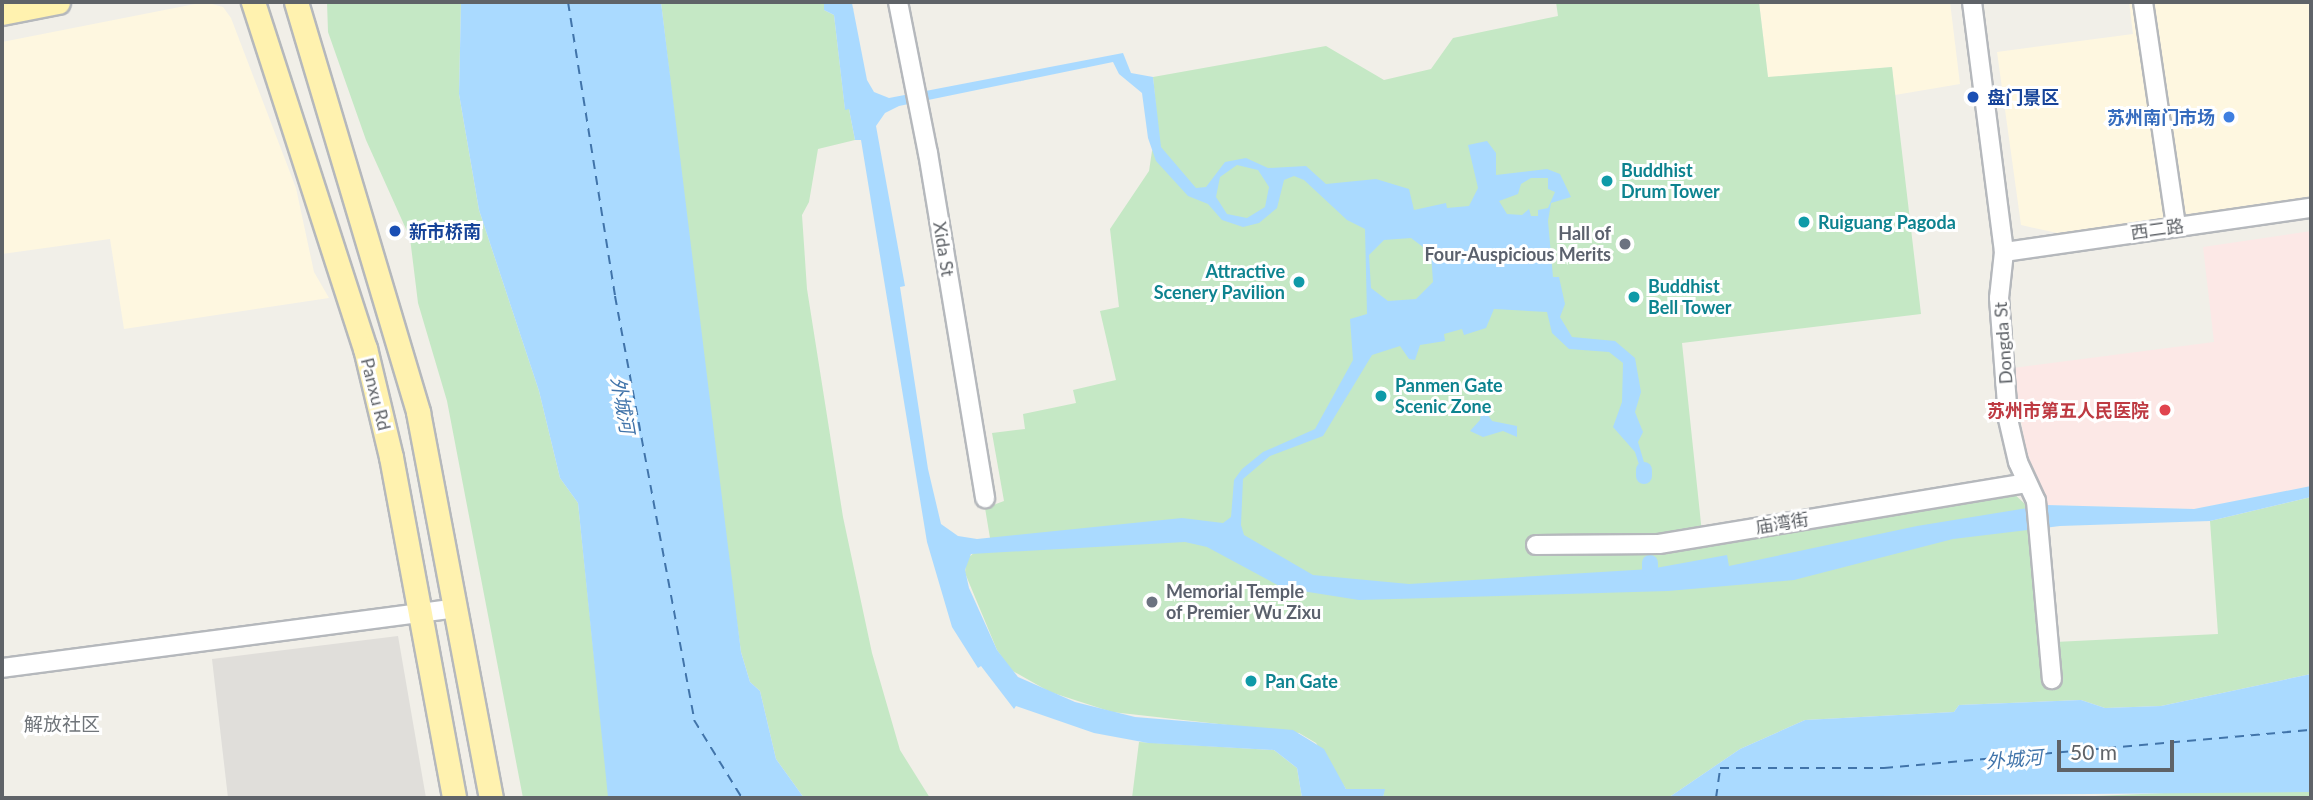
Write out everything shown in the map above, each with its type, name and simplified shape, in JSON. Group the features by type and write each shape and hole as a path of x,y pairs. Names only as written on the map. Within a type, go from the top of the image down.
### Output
{"main road":[{"path":"2,13 58,2"},
{"name":"Panxu Rd","path":"253,2 365,348 391,457 454,798"},
{"name":"Panxu Rd","path":"296,2 399,338 457,608 491,798"},
{"path":"365,348 346,262 282,27 362,250 399,338"}],"street":[{"name":"Xida St","path":"898,2 919,104 985,498"},
{"name":"Dongda St","path":"1972,2 2004,252 1999,298 2008,419 2026,483 2036,500 2042,536 2052,679"},
{"path":"2143,2 2176,226"},
{"name":"西二路","path":"2004,252 2311,208"},
{"name":"庙湾街","path":"1536,545 1659,544 2026,483"},
{"path":"2,668 457,608"}],"shaded area":[{"path":"205,2 223,7 231,18 296,188 314,272 329,298 124,329 110,239 2,254 2,42"},
{"path":"1759,2 1950,2 1960,84 1895,95 1892,67 1768,78"},
{"path":"2129,2 2311,2 2311,201 2057,233 2021,225 1997,52 2133,34"},
{"name":"苏州市第五人民医院","path":"2311,231 2311,486 2194,509 2046,505 2031,484 2013,368 2214,342 2203,247"},
{"path":"398,636 426,798 228,798 212,659"}],"green space":[{"path":"327,2 461,2 459,94 479,210 539,391 560,478 578,503 609,798 523,798 447,401 418,303 410,238 366,140 328,32"},
{"path":"661,2 824,2 824,10 834,15 845,109 849,109 855,140 818,149 809,202 802,215 807,289 843,517 872,653 900,750 930,798 804,798 776,759 760,691 750,682 741,652 716,472"},
{"name":"Panmen Gate Scenic Zone","path":"1556,2 1759,2 1768,77 1892,67 1921,314 1682,343 1702,533 2010,490 2026,505 2055,642 2218,634 2210,521 2311,497 2311,674 2161,706 2105,708 2081,700 1959,705 1954,712 1805,720 1740,749 1668,798 1383,798 1384,789 1346,789 1316,743 1299,733 1112,712 1050,692 1011,670 997,650 965,573 966,560 990,538 985,508 1004,501 992,433 1025,429 1023,414 1076,403 1073,390 1116,380 1100,311 1119,307 1110,229 1149,171 1152,151 1159,141 1153,77 1326,46 1384,80 1431,69 1453,38 1558,16"},
{"path":"1139,742 1274,750 1297,768 1302,798 1132,798"},
{"path":"2187,792 2311,792 2311,798 2049,798"}],"water":[{"name":"外城河","path":"461,2 661,2 741,652 750,682 760,691 776,759 804,798 608,797 578,503 560,478 539,391 479,210 459,94"},
{"path":"824,2 855,2 852,3 867,80 874,92 889,98 1123,53 1131,73 1153,77 1161,147 1196,188 1206,187 1225,162 1246,158 1268,168 1306,166 1326,184 1376,179 1409,189 1414,210 1446,203 1447,208 1469,206 1478,188 1468,145 1487,141 1496,153 1496,175 1547,169 1560,174 1571,197 1551,203 1548,221 1553,277 1559,277 1565,304 1560,317 1572,337 1615,341 1635,358 1641,392 1635,412 1643,432 1638,442 1646,469 1641,471 1635,452 1613,427 1622,402 1623,363 1609,352 1569,349 1552,333 1547,312 1494,309 1486,328 1464,335 1462,329 1444,334 1445,341 1420,345 1415,360 1409,359 1400,346 1372,355 1323,436 1270,456 1243,479 1241,525 1244,535 1313,575 1409,584 1650,569 1727,555 1729,566 1917,526 2046,505 2194,509 2311,486 2311,497 2210,521 2060,526 1953,539 1794,580 1668,591 1359,600 1283,588 1207,547 1185,542 971,554 965,570 969,588 997,650 1018,677 1075,702 1135,717 1293,730 1324,749 1346,789 1385,789 1383,798 1302,798 1297,768 1274,750 1148,743 1094,733 1016,706 1014,709 981,666 978,668 952,627 927,542 861,140 855,140 849,109 845,110 834,15 824,10","holes":["1113,62 1119,74 1142,93 1148,138 1156,161 1188,196 1208,204 1222,220 1243,227 1259,223 1277,208 1284,180 1294,176 1304,180 1347,220 1365,229 1367,314 1350,319 1353,360 1315,429 1263,452 1242,469 1234,480 1231,517 1223,523 1182,518 977,539 958,536 941,524 928,469 900,287 905,286 876,126 885,113 899,106","1237,165 1258,170 1269,187 1265,207 1247,218 1227,214 1216,197 1220,177","1531,178 1548,178 1548,189 1555,192 1548,208 1538,210 1538,216 1531,216 1529,209 1522,215 1507,214 1499,201 1518,194 1521,184","1411,238 1431,253 1433,282 1416,299 1388,301 1371,288 1369,255 1384,240"]},
{"path":"1482,406 1492,421 1517,426 1517,437 1503,431 1483,437 1470,431 1480,420"},
{"name":"外城河","path":"2311,674 2311,792 1668,798 1740,749 1805,720 1954,712 1959,705 2081,700 2105,708 2161,706"}],"waterway":[{"path":"1644,470 1644,476"},
{"path":"1650,563 1650,569"}],"ferry route":[{"path":"568,2 615,296 694,720 742,798"},
{"path":"1716,798 1720,768 1884,768 2311,730"}],"place":[{"name":"盘门景区","path":"1973,97"},
{"name":"苏州南门市场","path":"2229,117"},
{"name":"Buddhist Drum Tower","path":"1607,181"},
{"name":"Ruiguang Pagoda","path":"1804,222"},
{"name":"新市桥南","path":"395,231"},
{"name":"Hall of Four-Auspicious Merits","path":"1625,244"},
{"name":"Attractive Scenery Pavilion","path":"1299,282"},
{"name":"Buddhist Bell Tower","path":"1634,297"},
{"name":"Panmen Gate Scenic Zone","path":"1381,396"},
{"name":"苏州市第五人民医院","path":"2165,410"},
{"name":"Memorial Temple of Premier Wu Zixu","path":"1152,602"},
{"name":"Pan Gate","path":"1251,681"}],"district":[{"name":"解放社区","path":"62,724"}]}
